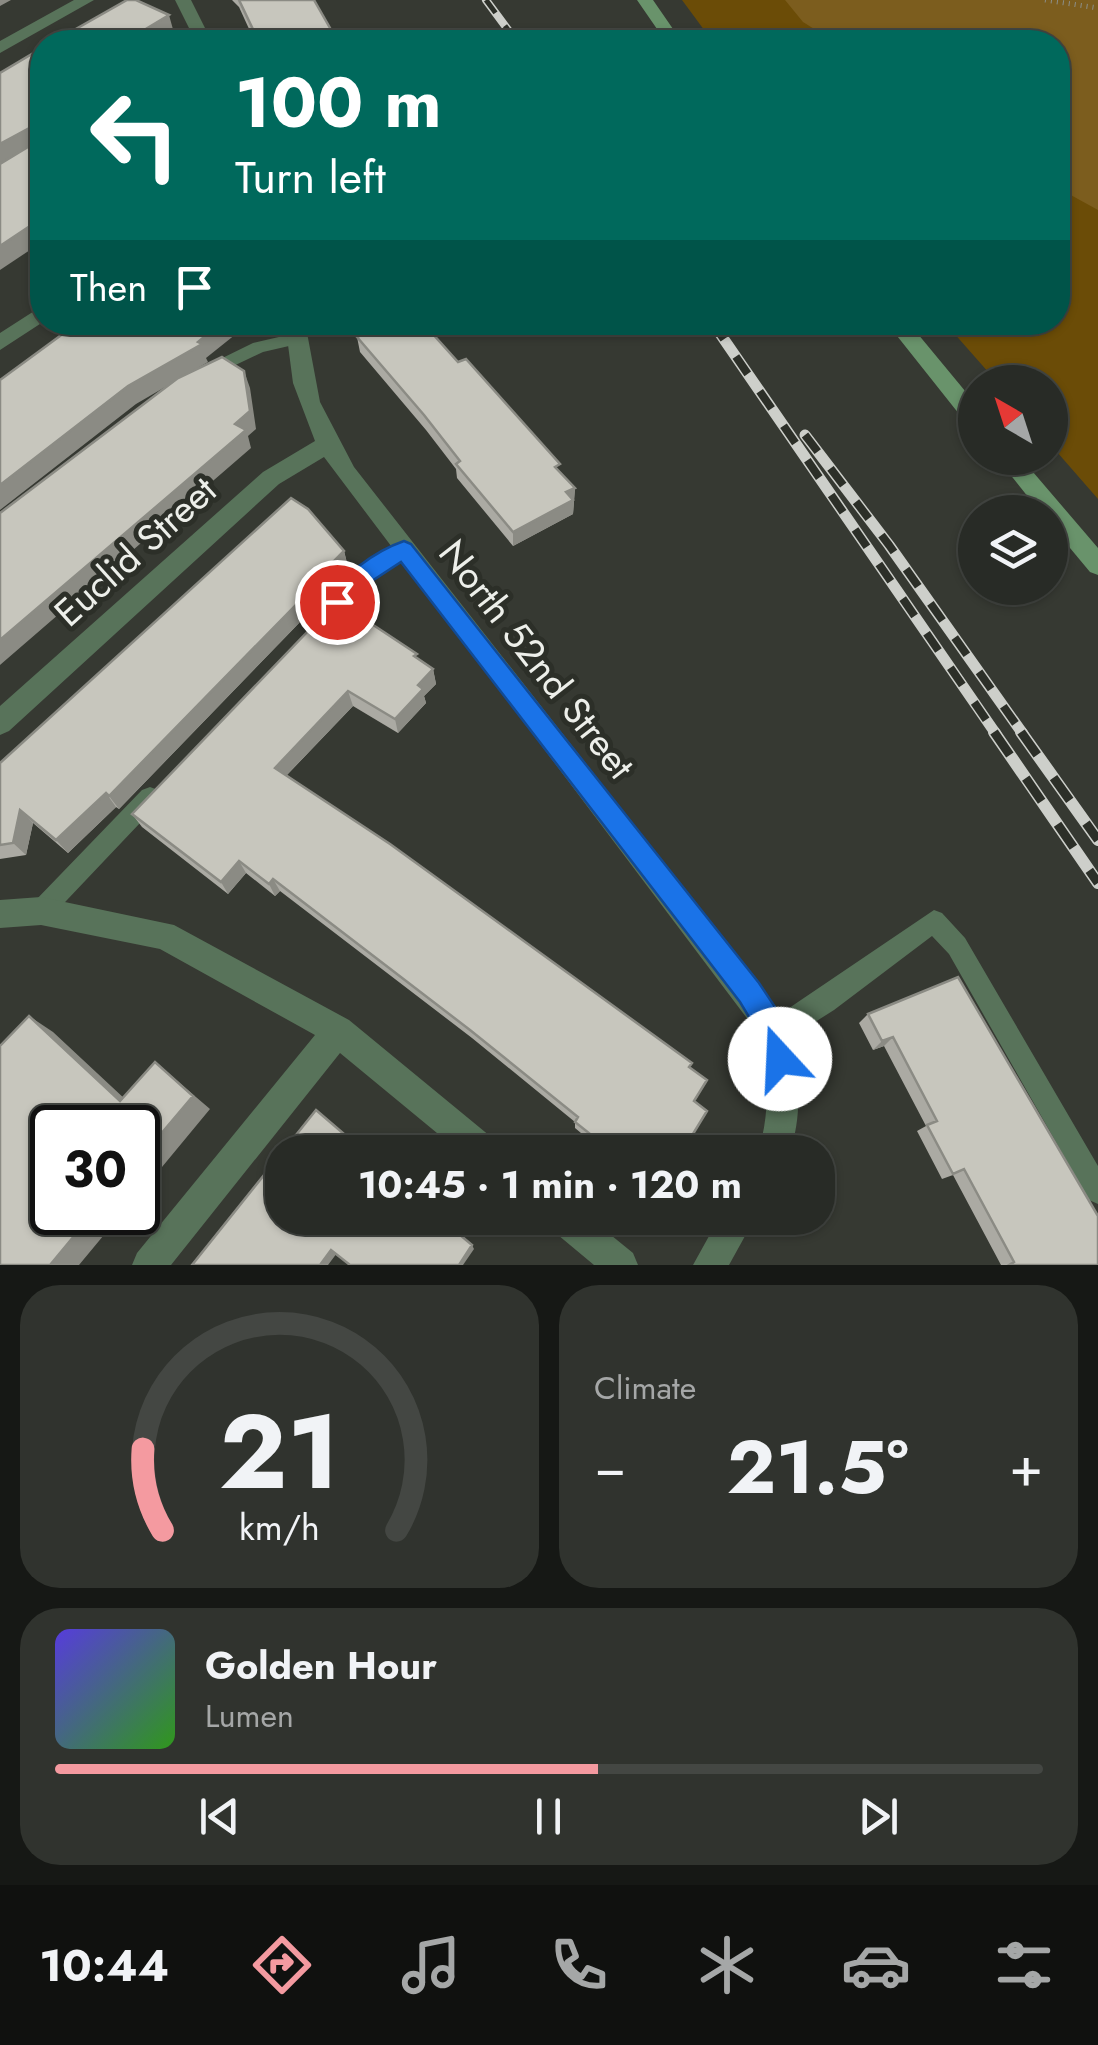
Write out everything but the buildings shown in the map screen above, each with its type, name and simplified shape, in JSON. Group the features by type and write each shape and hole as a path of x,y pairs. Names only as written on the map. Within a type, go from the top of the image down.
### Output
{"main road":[{"path":"645,0 666,30"},
{"path":"907,335 958,397"},
{"path":"1022,475 1098,565"}],"street":[{"path":"32,30 86,0"},
{"path":"183,0 198,30"},
{"path":"0,48 30,31"},
{"path":"0,343 30,322"},
{"name":"North 52nd Street","path":"296,335 308,402 326,445 770,1027"},
{"name":"Euclid Street","path":"0,723 271,478 326,445"},
{"path":"0,914 40,911 164,935 338,1031 464,1135"},
{"path":"770,1027 780,1059 783,1111 778,1135"},
{"path":"149,1265 338,1031"},
{"path":"585,1235 621,1265"},
{"path":"710,1265 728,1235"}],"lane":[{"path":"191,380 286,335"},
{"path":"310,631 364,574 404,550"},
{"path":"40,911 162,785"},
{"path":"770,1027 826,1001 934,921 956,946 1098,1191"}],"path":[{"path":"1046,0 1098,8"}],"shaded area":[{"path":"682,0 1098,0 1098,499 1068,465 1068,365 982,365 956,335 1070,335 1070,30 704,30"},
{"path":"785,0 1098,0 1098,210 1070,195 1070,30 816,30 803,22"}],"railway":[{"path":"486,0 508,30"},
{"path":"721,335 996,734"},
{"path":"805,435 889,545 1023,734"},
{"path":"994,732 1098,883"},
{"path":"1021,732 1098,840"}],"route":[{"path":"337,602 364,574 404,550 750,993 767,1020 780,1059"}]}
